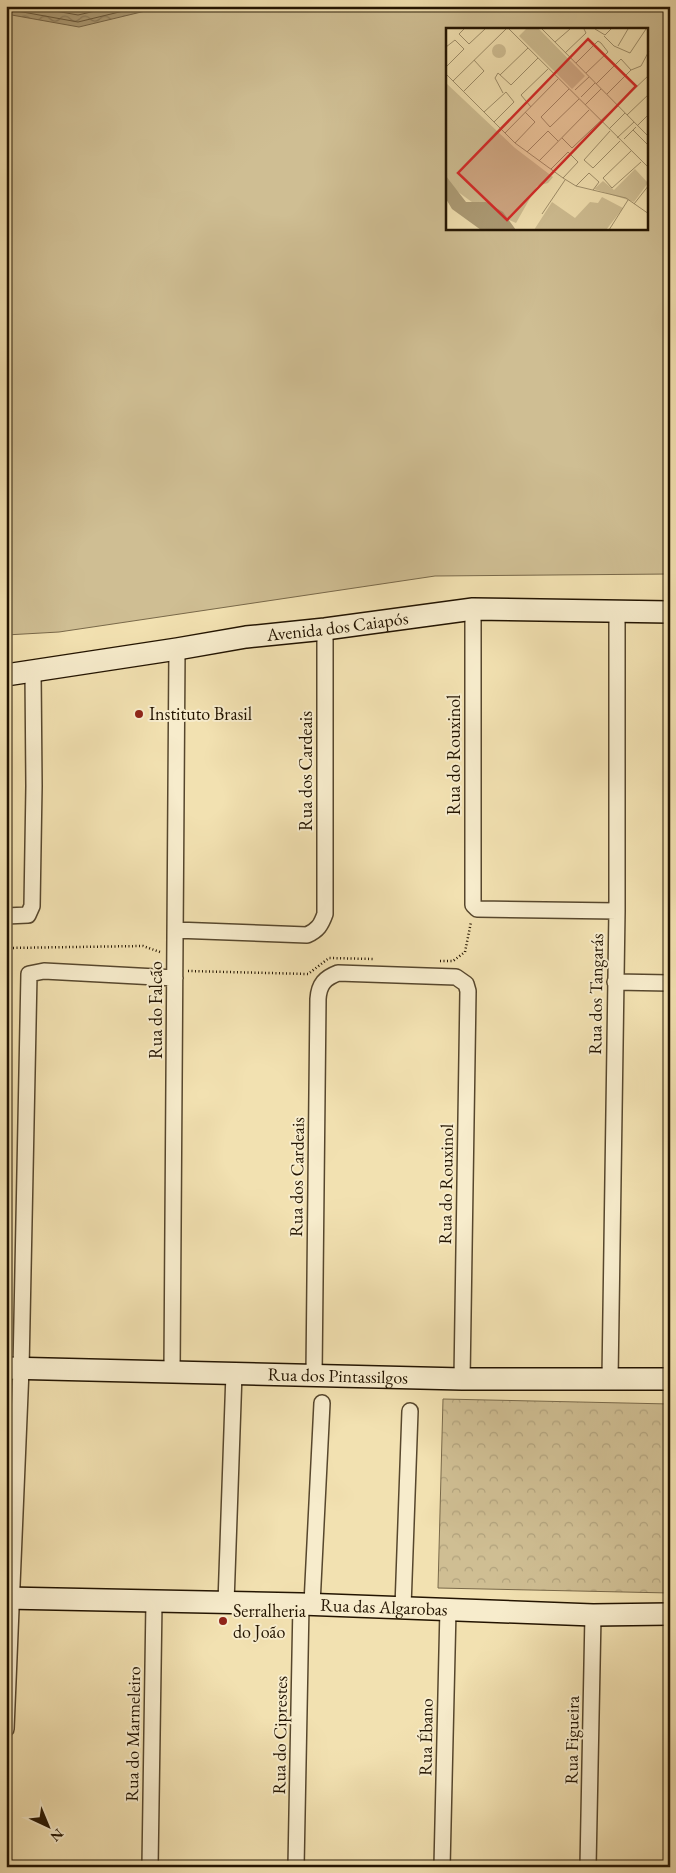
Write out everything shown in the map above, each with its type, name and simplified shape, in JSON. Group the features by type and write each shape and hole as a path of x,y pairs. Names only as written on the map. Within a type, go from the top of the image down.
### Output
{"street":[{"name":"Avenida dos Caiapós","path":"6,675 177,650 246,637 325,629 473,609 670,612"},
{"name":"Rua do Rouxinol","path":"473,609 473,905 477,909 617,911"},
{"name":"Rua dos Tangarás","path":"610,1378 614,982 617,911 617,611"},
{"name":"Rua dos Cardeais","path":"175,930 306,935 314,932 321,924 325,914 325,629"},
{"name":"Rua do Falcão","path":"172,1371 179,968 175,930 177,650"},
{"path":"6,916 27,916 31,912 33,671"},
{"path":"6,1729 14,1369 29,974 44,971 179,968"},
{"name":"Rua do Rouxinol","path":"324,980 338,973 456,977 466,984 468,991 462,1379"},
{"name":"Rua dos Cardeais","path":"314,1375 318,999 319,989 324,980"},
{"path":"614,982 670,983"},
{"name":"Rua dos Pintassilgos","path":"14,1369 172,1371 462,1379 670,1379"},
{"path":"226,1602 234,1373"},
{"name":"Rua do Ciprestes","path":"296,1867 307,1604 322,1403"},
{"path":"403,1607 410,1411"},
{"name":"Rua das Algarobas","path":"9,1598 307,1604 593,1615 670,1614"},
{"name":"Rua do Marmeleiro","path":"150,1867 154,1602"},
{"name":"Rua Ébano","path":"442,1867 448,1609"},
{"name":"Rua Figueira","path":"588,1867 593,1615"}],"path":[{"path":"438,961 453,961 465,952 470,923 475,918"},
{"path":"6,948 143,946 158,950 179,968 187,971 308,974 322,962 334,957 382,959"}],"green space":[{"path":"31,6 670,6 670,574 435,576 59,632 6,635 6,467 11,458 6,439 6,14"},
{"path":"443,1399 670,1404 670,1593 438,1588"}],"water":[{"path":"6,6 166,6 79,27 6,14"}],"place":[{"name":"Instituto Brasil","path":"139,714"},
{"name":"Serralheria do João","path":"223,1621"}]}
